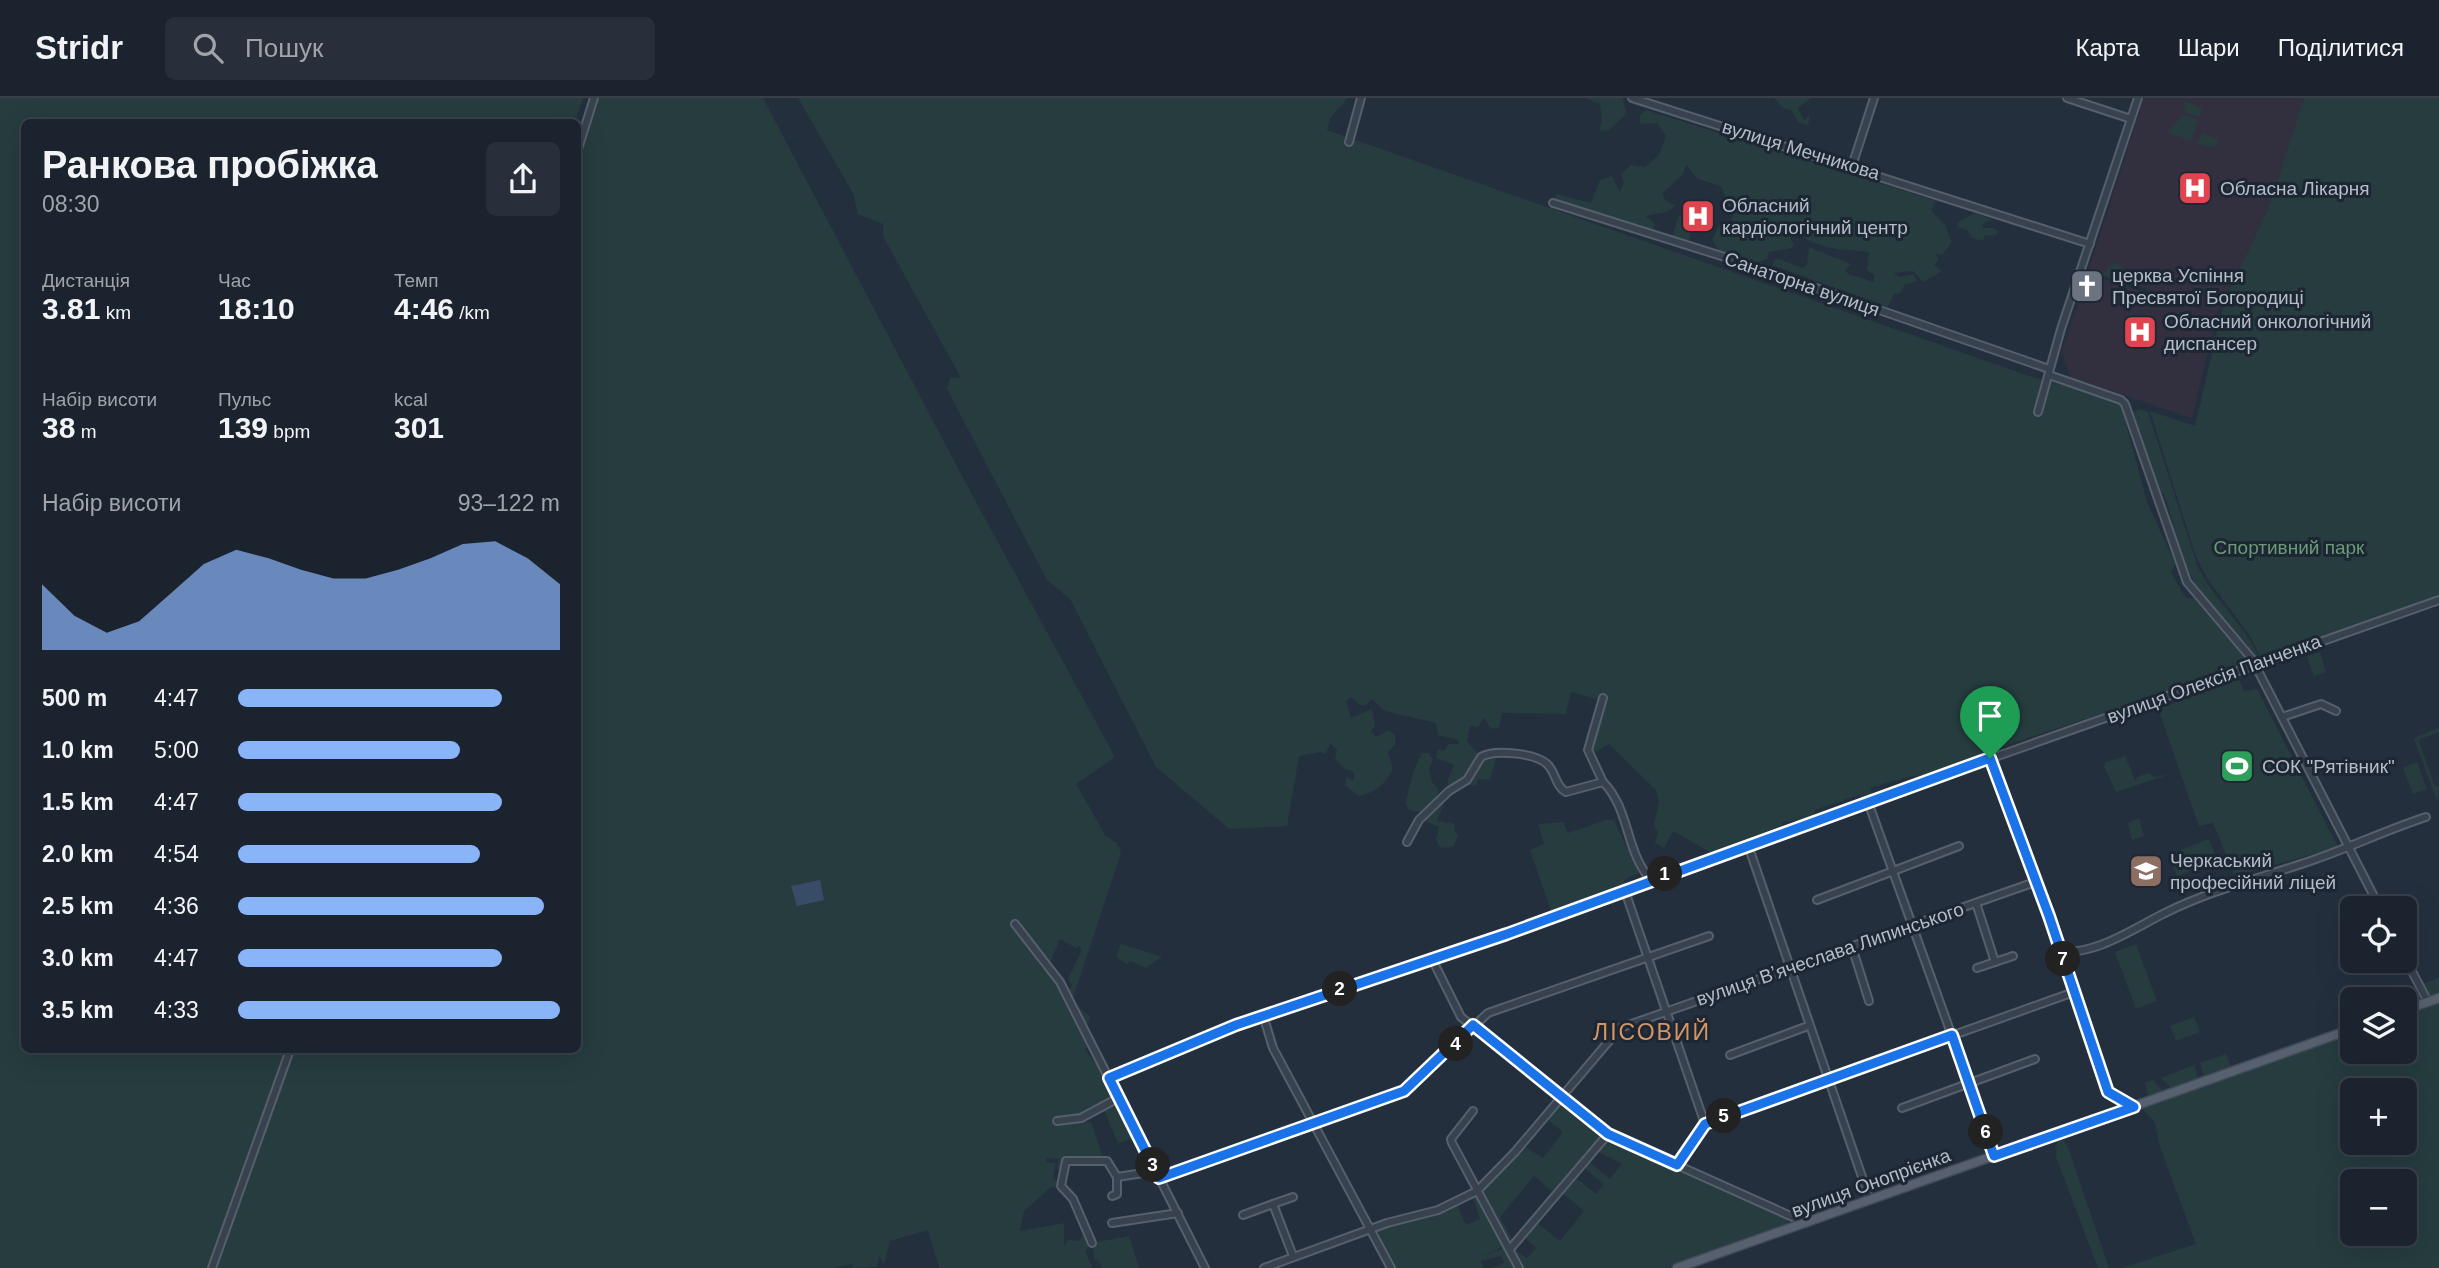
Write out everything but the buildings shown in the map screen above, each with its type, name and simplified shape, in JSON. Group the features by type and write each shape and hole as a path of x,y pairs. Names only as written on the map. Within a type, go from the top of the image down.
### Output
{"main road":[{"path":"2417,1006 2439,998"},
{"name":"вулиця Онопрієнка","path":"1677,1268 2340,1033"}],"street":[{"path":"581,139 594,98"},
{"path":"1349,142 1361,98"},
{"name":"вулиця Мечникова","path":"1632,98 2090,244"},
{"path":"1852,166 1874,98"},
{"path":"2067,98 2131,119"},
{"path":"2038,412 2138,98"},
{"name":"Санаторна вулиця","path":"1553,203 1760,268 2121,400 2135,426 2188,582 2247,651 2255,666"},
{"name":"вулиця Олексія Панченка","path":"1109,1078 1263,1015 1629,891 1650,879 2439,600"},
{"path":"2255,666 2374,896"},
{"path":"1603,698 1588,750 1603,782 1616,795 1636,861 1650,879"},
{"path":"2282,717 2321,704 2336,711"},
{"path":"1407,842 1419,820 1449,791 1466,780 1481,757 1488,752 1500,751 1542,760 1550,766 1561,790 1566,792 1603,782"},
{"path":"1990,758 2061,950 2108,1092 2134,1107"},
{"path":"1868,802 1994,1156"},
{"path":"2061,950 2078,951 2113,939 2162,914 2232,885 2348,847 2426,817"},
{"path":"1748,845 1870,1200"},
{"path":"1816,900 1959,846"},
{"name":"вулиця Вʼячеслава Липинського","path":"1264,1268 1413,1214 1438,1210 1478,1191 1515,1152 1620,1028 2035,882"},
{"path":"1629,891 1626,897 1664,1013 1705,1124"},
{"path":"1976,904 1996,962"},
{"path":"1015,924 1060,982 1120,1097 1151,1169 1159,1177 1205,1268"},
{"path":"1159,1177 1404,1091 1473,1025 1496,1010 1709,936"},
{"path":"1852,947 1869,1001"},
{"path":"1978,968 2013,956"},
{"path":"1432,959 1458,1013 1608,1134 1806,1223"},
{"path":"2413,973 2428,1002"},
{"path":"1677,1165 1705,1124 2074,992"},
{"path":"1263,1015 1273,1048 1391,1268"},
{"path":"1730,1055 1808,1026"},
{"path":"212,1268 289,1053"},
{"path":"1902,1108 2035,1059"},
{"path":"1057,1121 1078,1119 1120,1097"},
{"path":"1473,1111 1451,1139 1520,1268"},
{"path":"1510,1249 1608,1134"},
{"path":"1092,1243 1073,1199 1061,1187 1066,1161 1107,1161 1117,1177 1117,1194 1112,1196"},
{"path":"1117,1177 1151,1169"},
{"path":"1243,1215 1293,1197"},
{"path":"1273,1204 1293,1256"},
{"path":"1112,1223 1178,1213"}],"shaded area":[{"name":"Обласна Лікарня","path":"2144,98 2304,98 2267,212 2217,313 2089,269"},
{"name":"Обласний онкологічний диспансер","path":"2088,275 2217,314 2192,418 2070,377 2062,350"}],"green space":[{"path":"0,98 583,98 576,119 21,119 21,1053 285,1053 208,1268 0,1268"},
{"path":"598,98 763,98 970,491 1115,757 1076,784 1105,835 1117,843 1121,853 1072,1001 1090,1017 1087,1025 1082,1026 1090,1042 1085,1050 1098,1066 1152,1168 1150,1172 1135,1138 1118,1143 1103,1108 1072,1120 1091,1122 1102,1155 1099,1160 1067,1161 1063,1171 1057,1169 1059,1159 1047,1158 1046,1162 1056,1163 1053,1177 1062,1188 1051,1187 1024,1211 1020,1231 1064,1223 1064,1246 1068,1240 1079,1241 1084,1234 1090,1242 1086,1252 1092,1268 939,1268 928,1230 890,1241 884,1265 879,1256 877,1267 852,1268 853,1264 834,1268 215,1268 294,1053 581,1053 581,147 591,114 598,107","holes":["1060,939 1076,948 1080,946 1081,952 1068,979 1072,985 1067,996 1049,966 1042,969 1033,953 1051,961"]},
{"path":"798,98 1348,98 1330,118 1327,130 2029,376 2120,401 2147,502 2175,563 2171,573 2186,598 2194,599 2251,664 1989,751 1943,772 1908,777 1870,788 1873,796 1866,800 1859,795 1815,810 1813,818 1782,822 1782,829 1713,854 1673,831 1664,848 1655,843 1658,832 1654,826 1659,801 1656,790 1609,744 1592,754 1588,750 1600,700 1571,692 1566,714 1502,713 1499,727 1491,729 1484,718 1478,727 1470,726 1467,741 1481,757 1496,759 1490,780 1478,779 1476,786 1464,784 1449,791 1448,780 1454,765 1436,758 1438,749 1444,751 1449,744 1458,744 1459,740 1438,735 1436,723 1385,711 1372,699 1366,705 1359,705 1352,697 1346,700 1351,718 1372,709 1375,726 1371,731 1376,737 1389,730 1395,735 1395,744 1388,753 1393,768 1387,779 1376,790 1359,796 1346,786 1346,777 1354,781 1354,772 1345,769 1335,759 1337,749 1330,744 1326,754 1321,752 1299,756 1287,826 1229,829 1156,767 1070,599 1047,580 947,389 950,378 961,378 883,236 883,224 858,214 853,193"},
{"path":"1585,98 1623,98 1626,114 1609,130 1599,131 1602,120 1600,104"},
{"path":"1774,98 1811,98 1798,108 1804,121 1810,114 1808,125 1799,123 1791,110 1783,108"},
{"name":"Спортивний парк","path":"2304,98 2439,98 2439,598 2281,653 2265,653 2274,656 2262,660 2250,636 2207,578 2195,554 2150,411 2195,426 2225,298 2267,212"},
{"path":"2184,101 2202,108 2199,117 2185,112"},
{"path":"1646,110 1936,201 1931,210 1945,225 1952,242 1942,255 1936,254 1938,260 1934,265 1942,271 1923,282 1913,271 1894,273 1899,277 1913,274 1917,281 1905,284 1900,293 1894,294 1888,307 1772,265 1776,258 1803,268 1807,264 1809,247 1851,264 1845,270 1848,274 1874,282 1874,275 1867,270 1869,252 1822,246 1794,232 1790,239 1794,245 1792,248 1768,252 1768,258 1756,264 1721,253 1712,240 1720,224 1731,225 1734,206 1729,206 1721,186 1698,179 1686,165 1683,174 1662,194 1666,201 1675,205 1665,212 1646,216 1655,224 1652,232 1555,201 1556,194 1591,203 1600,180 1612,176 1620,192 1624,182 1621,174 1631,165 1645,167 1659,155 1666,136 1657,123 1640,124 1640,115"},
{"path":"2184,115 2198,120 2191,141 2167,132"},
{"path":"2203,133 2218,139 2217,146 2196,143"},
{"path":"1975,213 1994,220 1983,223 1982,228 1993,228 1999,232 1985,235 1983,241 1972,238 1967,230 1958,227 1958,222"},
{"path":"1679,215 1693,221 1688,243 1671,239"},
{"path":"2114,262 2124,268 2120,278 2114,280 2102,275"},
{"path":"2141,409 2148,412 2197,565 2254,647 2260,660 2256,660 2254,652 2197,590 2171,528 2173,523 2164,494 2160,491 2133,412"},
{"path":"2320,652 2326,672 2314,676 2307,656"},
{"name":"СОК \"Рятівник\"","path":"2239,679 2244,691 2257,689 2338,847 2235,876 2213,823 2199,826 2158,709"},
{"path":"2439,728 2439,732 2420,739 2419,742 2434,784 2439,787 2437,801 2414,738"},
{"path":"1422,753 1429,753 1433,760 1429,769 1432,782 1439,790 1437,795 1446,798 1437,821 1455,824 1454,831 1458,836 1453,847 1441,848 1436,840 1439,827 1423,820 1420,812 1409,810 1406,804 1416,765"},
{"path":"2125,756 2136,782 2137,777 2149,773 2155,777 2170,774 2116,792 2104,766 2106,762"},
{"path":"2417,762 2427,789 2413,794 2403,768"},
{"path":"2139,818 2144,836 2132,840 2128,823"},
{"path":"1606,820 1614,820 1639,873 1624,880 1629,886 1552,914 1530,850 1544,844 1538,824 1563,822 1568,833"},
{"path":"2209,839 2217,860 2177,876 2168,855"},
{"path":"1121,944 1162,957 1146,968 1130,961 1127,964 1116,957"},
{"path":"2136,944 2157,1001 2136,1009 2115,952"},
{"path":"2439,978 2439,994 2430,996 2422,984"},
{"path":"2439,1001 2439,1268 2122,1268 2196,1244 2160,1147 2155,1123 2142,1108 2340,1036 2340,1064 2417,1064 2417,1009"},
{"path":"2194,1017 2200,1032 2176,1041 2170,1026"},
{"path":"2226,1054 2232,1068 2177,1088 2170,1087 2161,1078 2194,1065 2198,1077 2204,1075 2200,1063"},
{"path":"2153,1080 2164,1092 2155,1096 2147,1094 2145,1083"},
{"path":"1560,1103 1603,1133 1602,1136 1552,1198 1549,1195 1552,1191 1534,1176 1500,1217 1512,1240 1523,1226 1525,1228 1510,1246 1481,1192 1482,1186 1523,1145 1543,1158 1563,1132 1545,1118"},
{"path":"1608,1138 1787,1218 1788,1225 1668,1268 1523,1268 1515,1250 1527,1258 1536,1248 1525,1238 1537,1223 1560,1241 1584,1211 1562,1193 1575,1177 1596,1194 1604,1184 1584,1168 1589,1162 1610,1179 1622,1164 1597,1151"},
{"path":"2062,1139 2068,1147 2109,1268 2098,1268 2056,1157 2057,1140"},
{"path":"1472,1195 1477,1196 1505,1246 1481,1256 1505,1248 1517,1268 1492,1268 1504,1263 1501,1256 1481,1261 1483,1268 1395,1268 1377,1230 1456,1202 1466,1225 1480,1219"},
{"path":"1129,1236 1139,1268 1102,1268 1098,1260 1095,1261 1092,1243"}],"water":[{"path":"820,880 824,900 797,906 791,886"}],"place":[{"name":"Обласна Лікарня","path":"2195,188"},
{"name":"Обласний кардіологічний центр","path":"1698,216"},
{"name":"церква Успіння Пресвятої Богородиці","path":"2087,286"},
{"name":"Обласний онкологічний диспансер","path":"2140,332"},
{"name":"СОК \"Рятівник\"","path":"2237,766"},
{"name":"Черкаський професійний ліцей","path":"2146,871"}],"district":[{"name":"ЛІСОВИЙ","path":"1652,1032"}],"route":[{"path":"1990,758 2049,916 2108,1092 2134,1107 1994,1156 1952,1035 1705,1124 1677,1165 1608,1134 1473,1025 1404,1091 1159,1178 1109,1078 1236,1025 1629,891 1650,879 1990,758"}]}
